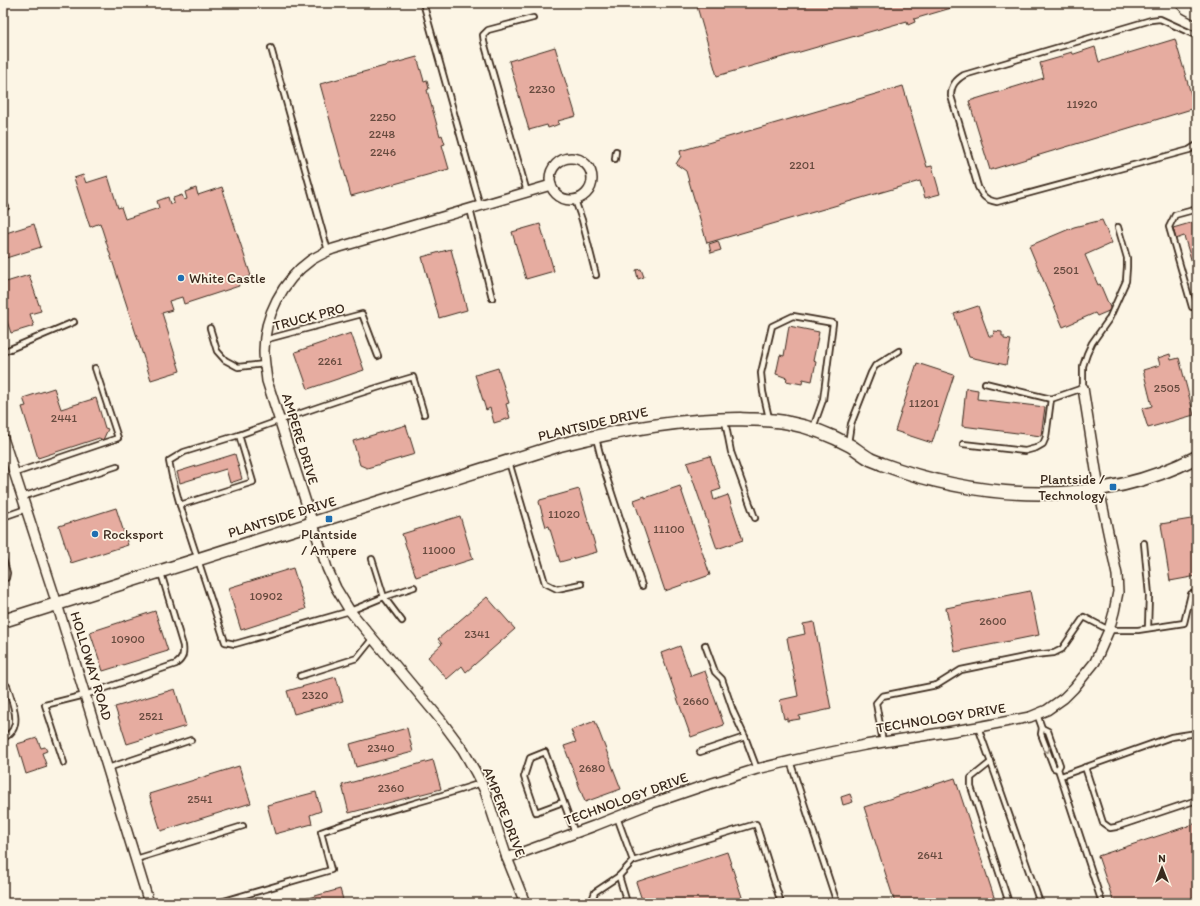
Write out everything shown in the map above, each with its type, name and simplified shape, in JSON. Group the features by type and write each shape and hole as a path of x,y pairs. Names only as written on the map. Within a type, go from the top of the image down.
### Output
{"street":[{"path":"1180,3 1186,9 1197,15"},
{"path":"572,158 582,161 589,168 592,176 590,190 582,197 575,200 562,198 556,194 551,185 551,172 555,166 561,161 572,158"},
{"name":"AMPERE DRIVE","path":"525,903 506,858 485,792 476,773 440,719 350,611 336,588 327,568 312,524 268,381 265,364 264,340 273,308 289,280 312,260 328,251 551,185"},
{"name":"TECHNOLOGY DRIVE","path":"506,858 647,805 757,769 850,748 1016,720 1047,710 1064,698 1095,662 1109,630 1118,592 1117,575 1099,489 1083,388"},
{"name":"PLANTSIDE DRIVE","path":"3,621 560,446 624,430 666,424 725,419 769,420 789,423 813,429 834,437 871,459 903,472 970,488 1011,492 1043,493 1099,489 1135,482 1197,457"},
{"name":"HOLLOWAY ROAD","path":"3,438 57,604 150,903"}],"lane":[{"path":"424,6 480,206"},
{"path":"527,192 483,35 488,30 533,18"},
{"path":"1197,34 1187,32 1160,19 1151,20 964,75 953,85 951,96 978,187 983,196 989,201 997,202 1189,150 1197,145"},
{"path":"271,48 328,251"},
{"path":"615,159 616,151"},
{"path":"575,200 582,220 596,275"},
{"path":"470,209 492,298"},
{"path":"1197,210 1176,215 1169,227 1192,307 1197,305"},
{"path":"985,383 1051,399 1083,388 1083,366 1087,354 1092,343 1109,319 1126,280 1127,258 1118,227"},
{"name":"TRUCK PRO","path":"264,340 362,314 378,356"},
{"path":"769,420 763,392 761,373 772,326 793,316 833,323 823,400 813,429"},
{"path":"3,352 74,322"},
{"path":"210,328 217,351 225,360 238,367 265,364"},
{"path":"848,445 851,424 871,373 875,366 899,351"},
{"path":"15,473 118,438 95,368"},
{"path":"414,587 350,611 235,644 225,642 180,505 169,461 184,452 239,435 354,394 413,377 424,414"},
{"path":"963,444 1025,451 1036,448 1043,444 1046,437 1051,399"},
{"path":"725,419 731,452 755,518"},
{"path":"180,505 253,482 239,435"},
{"path":"596,436 603,466 642,586"},
{"path":"509,462 545,584 557,589 581,584"},
{"path":"22,497 117,466"},
{"path":"3,517 26,509"},
{"path":"1144,543 1148,595 1148,628"},
{"path":"3,559 7,573 6,578 3,579"},
{"path":"372,559 384,597 402,621"},
{"path":"64,762 44,705 85,696 176,664 180,662 183,657 183,646 160,571"},
{"path":"883,742 876,703 882,696 937,685 961,670 1034,655 1054,653 1062,649 1084,617 1109,630 1138,630 1184,623 1191,594 1197,593"},
{"path":"300,676 357,658 373,638"},
{"path":"705,645 715,672 722,680 757,769"},
{"path":"3,687 7,686 16,719 14,730 3,738"},
{"path":"1037,714 1042,728 1040,734 1054,768 1058,769 1061,776 1102,903"},
{"path":"978,727 1040,903"},
{"path":"1042,728 1048,731 1060,765 1058,769"},
{"path":"1061,776 1171,737 1197,732"},
{"path":"700,752 745,737"},
{"path":"108,768 191,740"},
{"path":"563,802 536,812 524,777 530,758 545,752 575,833"},
{"path":"790,761 837,903"},
{"path":"991,762 971,778 970,787 1009,903"},
{"path":"1085,767 1103,823 1110,828 1197,800"},
{"path":"218,903 331,870 321,832 349,822 481,784"},
{"path":"617,817 633,861"},
{"path":"591,903 595,892 618,876 633,861 756,824 781,903"},
{"path":"136,858 243,826"},
{"path":"618,876 627,903"}],"building":[{"path":"696,3 968,3 914,19 915,22 908,25 907,21 717,76"},
{"path":"1175,39 1195,108 990,170 969,101 1044,78 1040,63 1063,57 1062,55 1072,52 1074,54 1095,47 1099,62"},
{"path":"555,47 576,116 558,121 559,124 548,128 547,125 529,130 509,61"},
{"path":"417,57 424,81 427,80 429,89 427,90 440,136 442,135 445,144 442,145 449,169 351,196 320,84"},
{"path":"903,86 927,167 932,166 940,194 925,198 920,181 707,243 686,171 676,164 681,156 680,151"},
{"name":"White Castle","path":"83,175 86,183 108,176 118,208 121,207 125,219 159,208 157,201 168,197 170,204 174,203 173,198 182,195 184,200 187,199 185,192 196,188 198,195 222,187 251,276 237,280 239,286 184,304 182,297 169,301 172,310 162,313 180,371 151,380 100,223 90,227 74,178"},
{"path":"1102,220 1112,243 1085,255 1111,310 1097,316 1095,313 1063,327 1029,246 1074,227"},
{"path":"1197,221 1197,279 1184,236 1176,239 1173,228"},
{"path":"34,224 41,247 3,259 3,234"},
{"path":"540,224 554,271 526,279 512,232"},
{"path":"718,241 721,250 711,253 709,244"},
{"path":"451,249 467,310 439,318 422,257"},
{"path":"641,269 644,277 638,279 636,270"},
{"path":"29,275 41,311 30,314 34,326 11,333 3,310 3,283"},
{"path":"978,306 989,336 993,336 994,331 1002,332 1004,339 1011,340 1006,365 969,357 954,314"},
{"path":"789,326 819,332 813,361 816,362 812,381 803,379 802,384 786,381 787,378 776,374 780,355 784,356"},
{"path":"351,333 364,370 308,389 295,352"},
{"path":"1170,354 1171,360 1179,358 1194,415 1148,428 1142,409 1152,406 1143,370 1160,365 1158,358"},
{"path":"917,363 954,375 932,443 895,431"},
{"path":"498,368 509,403 506,404 510,418 494,423 490,408 486,410 475,375"},
{"path":"54,388 61,409 96,398 105,428 108,429 103,440 99,438 38,458 22,407 26,406 23,398"},
{"path":"966,388 978,390 977,399 1045,407 1041,436 962,426"},
{"path":"406,425 415,454 367,468 360,465 353,441"},
{"path":"235,454 242,479 230,483 226,469 180,483 177,472"},
{"path":"710,456 721,489 712,492 714,500 728,495 743,540 717,549 687,463"},
{"path":"680,486 710,575 665,591 634,500 645,496 645,498"},
{"path":"579,489 597,552 560,562 549,526 546,527 539,502 540,500"},
{"path":"116,508 128,545 71,563 59,526"},
{"path":"460,516 473,559 416,577 402,534"},
{"path":"1197,518 1197,576 1170,581 1161,524"},
{"path":"293,568 306,609 241,630 228,588"},
{"path":"1030,591 1039,635 955,652 946,608"},
{"path":"487,597 515,629 466,672 462,666 447,679 428,657 442,644 438,639"},
{"path":"155,611 168,651 103,671 90,632"},
{"path":"814,622 831,709 799,716 800,719 787,721 787,718 784,719 780,700 798,696 787,638 805,634 803,624"},
{"path":"680,646 691,676 705,671 724,725 691,737 661,653"},
{"path":"336,677 343,701 294,714 287,691"},
{"path":"175,689 186,726 127,744 115,707"},
{"path":"595,721 621,789 585,802 564,746 576,742 571,730"},
{"path":"407,728 413,752 356,767 350,744"},
{"path":"37,738 41,748 45,747 47,751 42,753 47,767 26,774 17,744"},
{"path":"433,760 441,789 349,813 342,785"},
{"path":"239,766 251,803 161,831 149,794"},
{"path":"955,778 996,903 895,903 864,807"},
{"path":"316,792 321,811 310,815 312,824 275,834 267,805"},
{"path":"850,794 853,802 843,805 841,797"},
{"path":"1197,823 1197,903 1114,903 1098,856"},
{"path":"727,852 744,903 643,903 636,882"},
{"path":"340,889 344,903 290,903"}],"place":[{"name":"White Castle","path":"181,278"},
{"name":"Plantside / Technology","path":"1113,487"},
{"name":"Plantside / Ampere","path":"329,519"},
{"name":"Rocksport","path":"95,534"}]}
